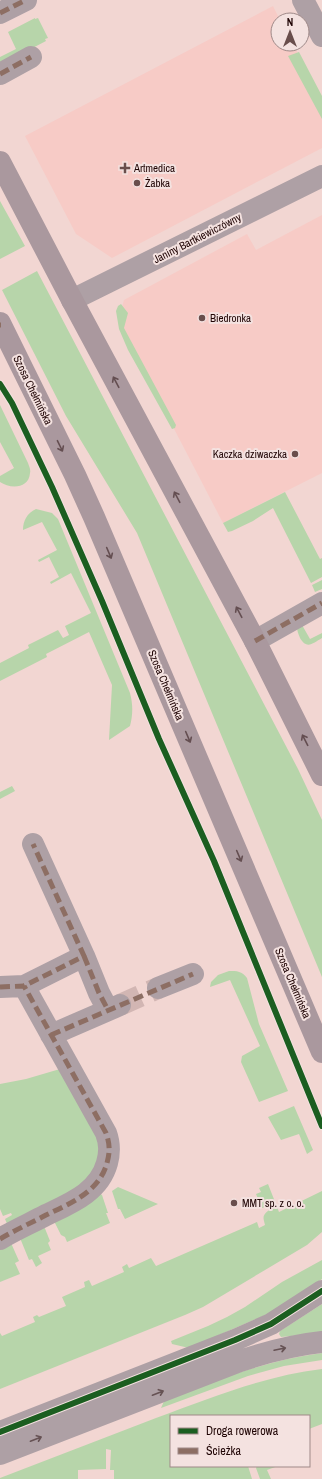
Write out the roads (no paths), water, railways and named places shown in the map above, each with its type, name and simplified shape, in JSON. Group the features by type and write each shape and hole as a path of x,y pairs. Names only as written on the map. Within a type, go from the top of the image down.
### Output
{"main road":[{"path":"0,162 72,300 255,641 322,774"},
{"name":"Szosa Chełmińska","path":"0,324 75,475 94,517 322,1052"}],"street":[{"path":"0,13 26,0"},
{"path":"304,0 322,36"},
{"path":"0,74 31,57"},
{"name":"Janiny Bartkiewiczówny","path":"72,300 322,176"},
{"path":"255,641 322,603"},
{"path":"32,844 84,956 99,993 114,1008 51,1035"},
{"path":"0,987 24,986 84,956"},
{"path":"158,988 193,974"},
{"path":"0,1238 73,1202 86,1193 104,1173 108,1158 109,1145 106,1133 24,986"},
{"path":"0,1432 235,1340 271,1324 322,1291"},
{"path":"0,1454 240,1361 270,1351 303,1344 322,1342"}],"tunnel":[{"path":"120,1005 158,988"}],"place":[{"name":"Artmedica","path":"125,168"},
{"name":"Żabka","path":"137,183"},
{"name":"Biedronka","path":"202,318"},
{"name":"Kaczka dziwaczka","path":"295,454"},
{"name":"MMT sp. z o. o.","path":"234,1203"}]}
